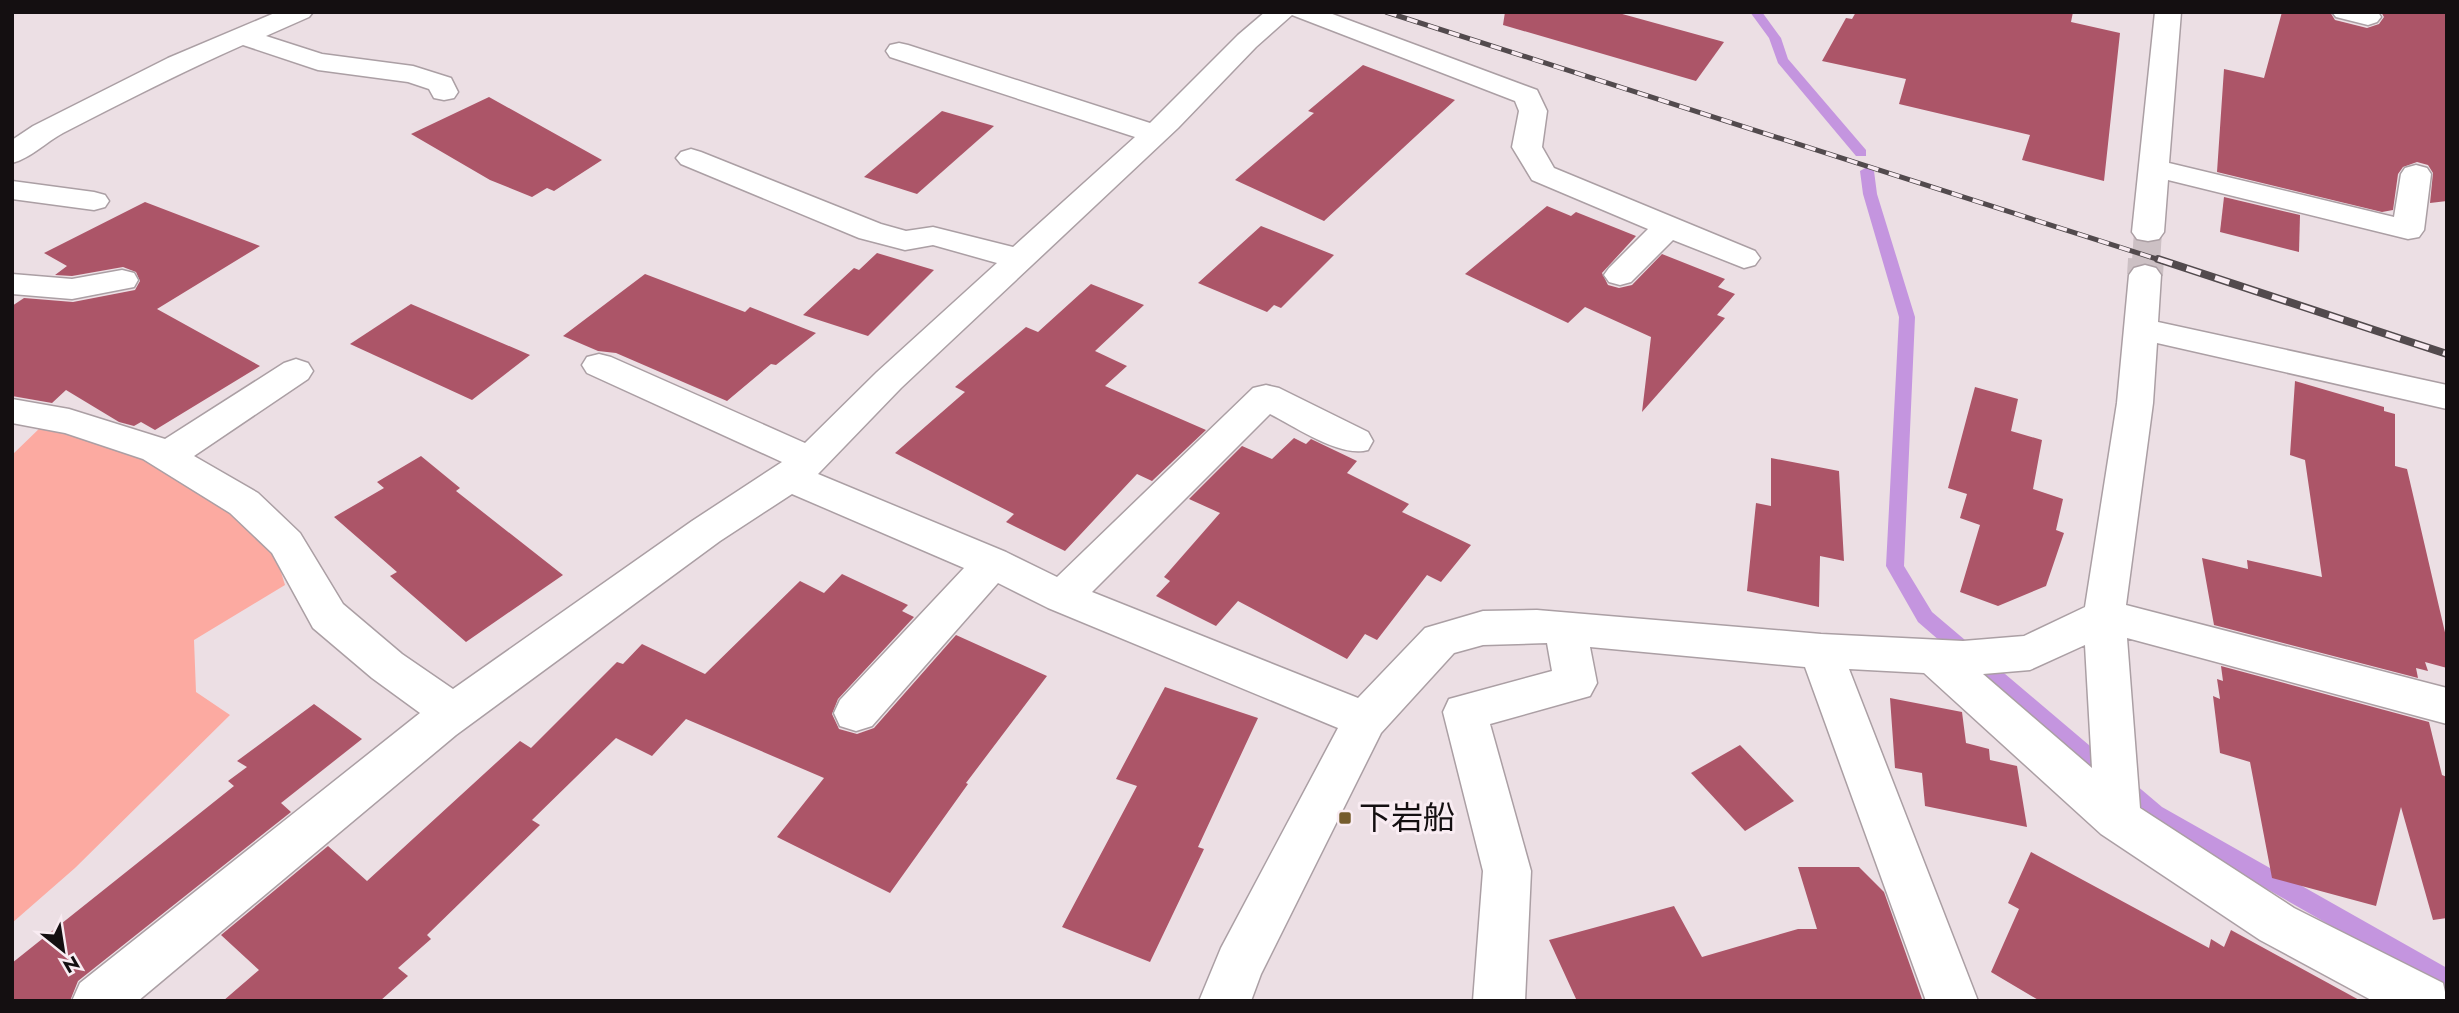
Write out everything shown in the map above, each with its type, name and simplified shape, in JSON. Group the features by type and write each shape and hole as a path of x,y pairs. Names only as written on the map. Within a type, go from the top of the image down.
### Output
{"street":[{"path":"12,154 55,126 177,64 300,12"},
{"path":"98,1001 454,713 706,531 800,468 889,380 1155,134 1247,41 1281,12"},
{"path":"1303,12 1527,96 1533,111 1527,147 1543,174 1744,258"},
{"path":"2148,232 2168,12"},
{"path":"241,36 318,62 413,74 441,84 444,92"},
{"path":"899,51 1155,134"},
{"path":"691,158 881,234 905,241 933,236 1020,259"},
{"path":"2153,167 2409,230 2416,174"},
{"path":"12,190 94,201"},
{"path":"1620,275 1669,226"},
{"path":"2118,817 2104,616 2135,403 2145,275"},
{"path":"12,284 72,289 122,280"},
{"path":"2141,329 2447,397"},
{"path":"599,365 1062,597 1365,720"},
{"path":"167,456 296,371"},
{"path":"1062,597 1266,397 1355,441"},
{"path":"12,411 69,421 156,450 244,503 286,543 328,616 387,666 454,713"},
{"path":"856,713 992,563"},
{"path":"1225,1001 1239,965 1365,720 1440,640 1483,628 1537,626 1821,651 1948,657 2030,653 2104,616 2447,706"},
{"path":"1499,1001 1507,871 1465,712 1575,682 1566,629"},
{"path":"1821,651 1952,1001"},
{"path":"1948,657 2118,817 2277,924 2425,1001"}],"shaded area":[{"path":"43,425 154,461 244,515 274,549 285,585 194,640 196,692 230,715 75,868 12,923 12,455"}],"building":[{"path":"1505,12 1615,12 1724,42 1696,81 1503,25"},
{"path":"1856,12 2073,12 2071,22 2120,33 2104,181 2022,160 2030,135 1899,104 1906,79 1822,61 1846,18 1852,19"},
{"path":"2282,12 2330,12 2335,20 2367,28 2379,24 2384,17 2381,12 2447,12 2447,201 2430,203 2433,173 2428,165 2417,162 2403,167 2398,174 2393,210 2382,212 2217,172 2224,69 2264,78"},
{"path":"1363,65 1455,100 1324,221 1235,180 1314,113 1308,111"},
{"path":"489,97 602,160 554,191 547,188 532,197 490,180 411,134"},
{"path":"942,111 994,126 917,194 864,177"},
{"path":"2224,197 2300,215 2299,252 2220,232"},
{"path":"145,202 260,246 157,309 260,366 155,430 141,422 134,426 119,422 66,390 52,403 12,396 12,306 24,298 73,302 135,290 140,281 136,272 123,267 72,276 55,275 67,266 44,253"},
{"path":"1547,206 1571,216 1576,212 1636,236 1602,273 1608,285 1619,288 1632,285 1662,254 1725,279 1718,287 1735,294 1717,315 1725,318 1642,412 1651,337 1585,307 1568,323 1465,274"},
{"path":"1261,226 1334,255 1281,308 1274,305 1267,312 1198,283"},
{"path":"877,253 934,270 868,336 803,315 854,268 859,270"},
{"path":"645,274 745,312 750,307 816,333 776,365 771,364 727,401 616,353 598,351 563,336"},
{"path":"1091,284 1144,305 1095,351 1127,366 1105,386 1206,430 1152,481 1137,474 1065,551 1006,522 1014,514 895,453 965,392 955,387 1026,327 1038,332"},
{"path":"411,304 530,355 472,400 350,344"},
{"path":"2295,381 2384,407 2384,411 2395,414 2395,466 2407,469 2447,641 2447,668 2425,662 2428,671 2416,668 2418,678 2214,625 2202,558 2248,569 2247,560 2322,577 2305,460 2290,455"},
{"path":"1975,387 2018,399 2011,431 2042,440 2033,489 2063,499 2056,530 2064,533 2046,586 1998,606 1960,592 1980,525 1960,518 1967,494 1948,488"},
{"path":"1294,438 1306,444 1311,439 1357,461 1347,473 1409,504 1402,512 1471,545 1441,582 1427,575 1377,640 1365,634 1347,659 1238,601 1216,626 1156,596 1170,581 1164,577 1220,513 1189,499 1242,446 1272,459"},
{"path":"421,456 460,488 456,491 563,575 466,642 390,576 397,572 334,517 384,488 377,482"},
{"path":"1771,458 1839,471 1844,561 1820,556 1819,607 1747,591 1756,503 1771,506"},
{"path":"842,574 908,605 902,611 914,617 838,699 832,714 839,729 857,734 874,728 956,635 1047,676 966,783 968,784 890,893 777,837 824,778 686,719 652,756 616,738 532,820 540,825 427,935 431,939 398,968 408,976 380,1001 223,1001 259,970 221,935 328,846 367,881 520,741 531,748 617,662 623,664 642,644 705,674 800,581 824,593"},
{"path":"2221,666 2429,722 2442,775 2447,777 2447,918 2433,920 2401,807 2376,906 2272,878 2250,762 2220,753 2213,696 2220,699 2217,679 2223,681"},
{"path":"1165,687 1258,718 1198,847 1204,849 1150,962 1062,927 1137,786 1116,779"},
{"path":"1890,698 1962,712 1966,743 1989,749 1990,760 2017,766 2027,827 1925,806 1922,773 1895,768"},
{"path":"314,704 362,739 281,803 291,812 78,981 70,1001 12,1001 12,963 234,786 228,781 247,767 237,761"},
{"path":"1740,745 1794,801 1745,831 1691,773"},
{"path":"2031,852 2209,948 2211,939 2224,947 2231,930 2361,1001 2040,1001 1991,972 2019,909 2008,903"},
{"path":"1798,867 1859,867 1884,892 1922,999 1577,1001 1549,940 1674,906 1702,957 1798,929 1817,929"}],"waterway":[{"path":"1756,12 1775,38 1782,60 1861,153"},
{"path":"1867,171 1870,194 1907,317 1895,566 1925,617 2155,814 2447,981"}],"tunnel":[{"path":"2146,261 2148,232"},
{"path":"2145,275 2146,259"}],"railway":[{"path":"1386,12 2163,261"},
{"path":"2158,259 2447,354"}],"place":[{"name":"下岩船","path":"1345,818"}]}
